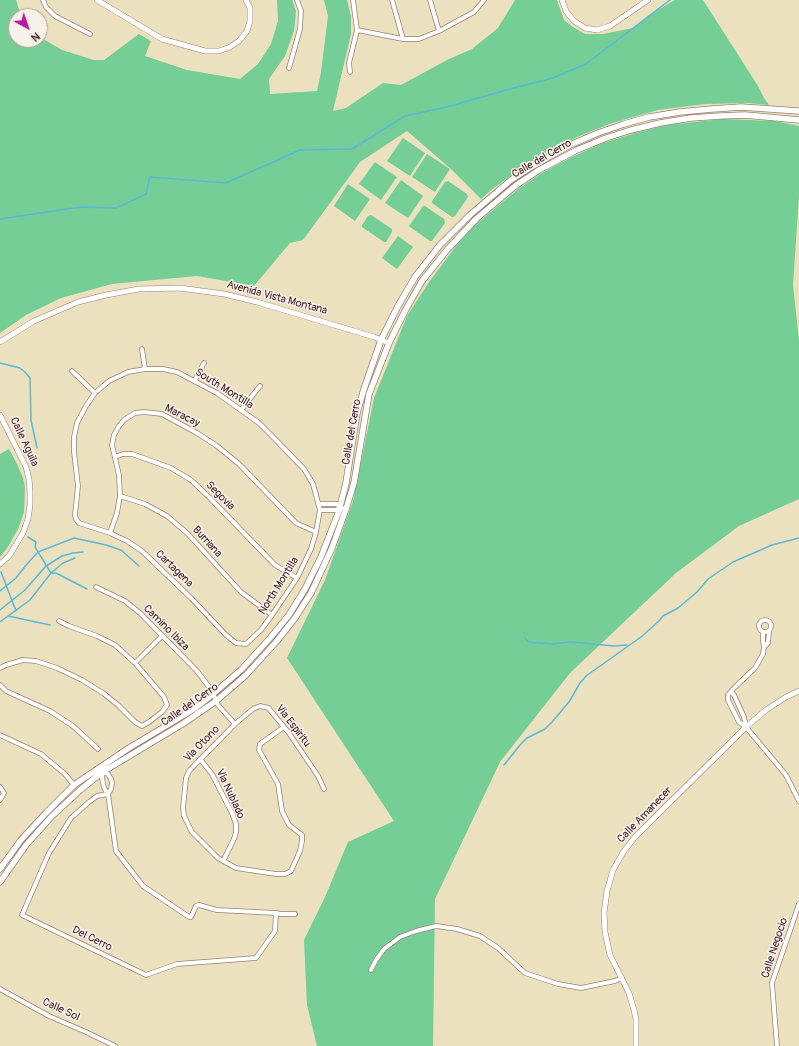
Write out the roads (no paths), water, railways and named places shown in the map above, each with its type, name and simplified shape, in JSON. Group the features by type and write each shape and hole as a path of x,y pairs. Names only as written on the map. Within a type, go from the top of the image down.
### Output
{"main road":[{"name":"Calle del Cerro","path":"0,869 21,840 74,785 184,723 216,701 246,675 276,642 295,618 311,593 332,548 343,508 357,413 381,340 415,277 440,245 470,215 511,180 531,167 570,145 624,124 649,117 680,112 741,108 799,111"},
{"name":"Calle del Cerro","path":"0,882 26,845 52,816 78,791 102,769 140,741 194,709 214,694 241,670 289,615 322,557 354,483 369,394 389,342 422,281 447,250 476,219 515,186 539,170 577,150 631,130 690,118 720,116 745,115 799,120"}],"street":[{"path":"43,0 46,7 55,16 90,34"},
{"path":"97,0 162,39 205,51 218,51 230,47 239,41 247,31 250,21 250,8 246,0"},
{"path":"289,68 300,29 301,11 297,0"},
{"path":"350,72 349,63 357,30 353,0"},
{"path":"392,0 403,39"},
{"path":"430,0 439,30"},
{"path":"562,0 566,11 574,21 585,28 597,30 610,26 648,0"},
{"path":"357,30 403,39 418,39 474,12 482,1"},
{"name":"Avenida Vista Montana","path":"0,342 34,321 78,302 139,289 180,288 224,294 257,302 389,342"},
{"path":"142,349 145,369"},
{"path":"195,380 204,363"},
{"name":"South Montilla","path":"78,522 75,515 78,486 74,452 74,437 77,423 95,393 109,381 128,372 145,369 177,372 195,380 217,393 264,428 304,469 313,484 319,507"},
{"path":"72,372 95,393"},
{"path":"241,410 260,386"},
{"name":"Maracay","path":"110,533 117,513 120,496 119,475 112,445 114,434 118,426 124,420 135,413 144,412 162,414 217,446 239,464 296,523 316,532"},
{"name":"Calle Aguila","path":"0,415 26,467 30,491 29,512 23,533 9,556 0,564"},
{"name":"Segovia","path":"115,457 123,454 132,454 171,468 191,480 275,565 297,578"},
{"name":"Burriana","path":"120,496 145,504 167,516 187,533 241,592 272,615"},
{"path":"319,507 337,504 343,508"},
{"name":"North Montilla","path":"246,644 261,630 297,578 311,549 316,532 319,507"},
{"name":"Cartagena","path":"78,522 110,533 127,541 142,551 191,598 226,635 236,643 246,644"},
{"name":"Camino Ibiza","path":"96,587 126,601 140,613 197,671 214,694"},
{"path":"764,647 768,643 769,631 771,627 770,622 763,620 758,626 760,631 763,633 763,654 755,668 728,695 728,700 739,722 746,727 786,775 799,801"},
{"path":"0,668 23,660 36,661 57,668 82,680 103,693 135,722 142,726 162,712 167,705 164,697 135,663 115,645 59,621"},
{"path":"763,633 769,631"},
{"path":"135,663 162,636"},
{"path":"0,685 6,691 50,711 73,726 98,749"},
{"name":"Calle Amanecer","path":"636,1046 636,1019 629,993 610,955 605,932 604,913 606,891 614,870 624,851 635,837 746,727 766,710 786,697 799,691"},
{"path":"731,692 734,695 744,717 746,727"},
{"path":"214,694 218,705 235,724"},
{"name":"Via Espiritu","path":"235,724 253,709 262,705 268,707 284,727 318,776 324,789"},
{"name":"Via Otono","path":"235,724 192,766 186,778 183,799 184,816 192,832 218,858 223,861 236,868 285,874 291,871 300,851 302,835 289,825 282,811 278,784 260,750 260,744 284,727"},
{"path":"0,735 41,754 65,774 78,791"},
{"name":"Via Nublado","path":"200,759 212,774 236,824 234,839 223,861"},
{"path":"102,769 108,774 112,783 108,794"},
{"path":"102,769 104,788 108,794 116,851 143,886 190,917 198,905 217,910 295,914"},
{"path":"0,787 4,793 0,800"},
{"name":"Del Cerro","path":"108,794 97,796 88,802 71,818 49,853 22,915 146,975 177,964 256,958 275,932 276,913"},
{"name":"Calle Negocio","path":"776,1046 772,983 799,904"},
{"path":"371,970 384,949 400,937 436,926 458,929 480,936 498,948 525,972 558,984 581,988 615,981 622,978"},
{"name":"Calle Sol","path":"0,989 49,1016 115,1046"}],"waterway":[{"path":"0,219 80,207 116,208 146,194 150,177 226,183 300,150 352,149 405,116 447,107 553,78 586,64 670,0"},
{"path":"0,363 20,368 30,378 31,420 37,448"},
{"path":"28,537 36,542 35,547 51,573 56,573 87,589"},
{"path":"0,591 16,578 38,552 74,538 121,550 139,566"},
{"path":"504,765 527,738 545,729 552,722 569,702 586,676 641,637 663,616 678,608 697,592 708,579 733,562 772,545 799,538"},
{"path":"0,610 25,590 46,566 62,556 83,552"},
{"path":"0,622 30,600 51,573 63,563 75,558"},
{"path":"1,572 16,611"},
{"path":"8,616 50,625"},
{"path":"525,638 529,642 553,644 570,642 614,646 627,645"}]}
